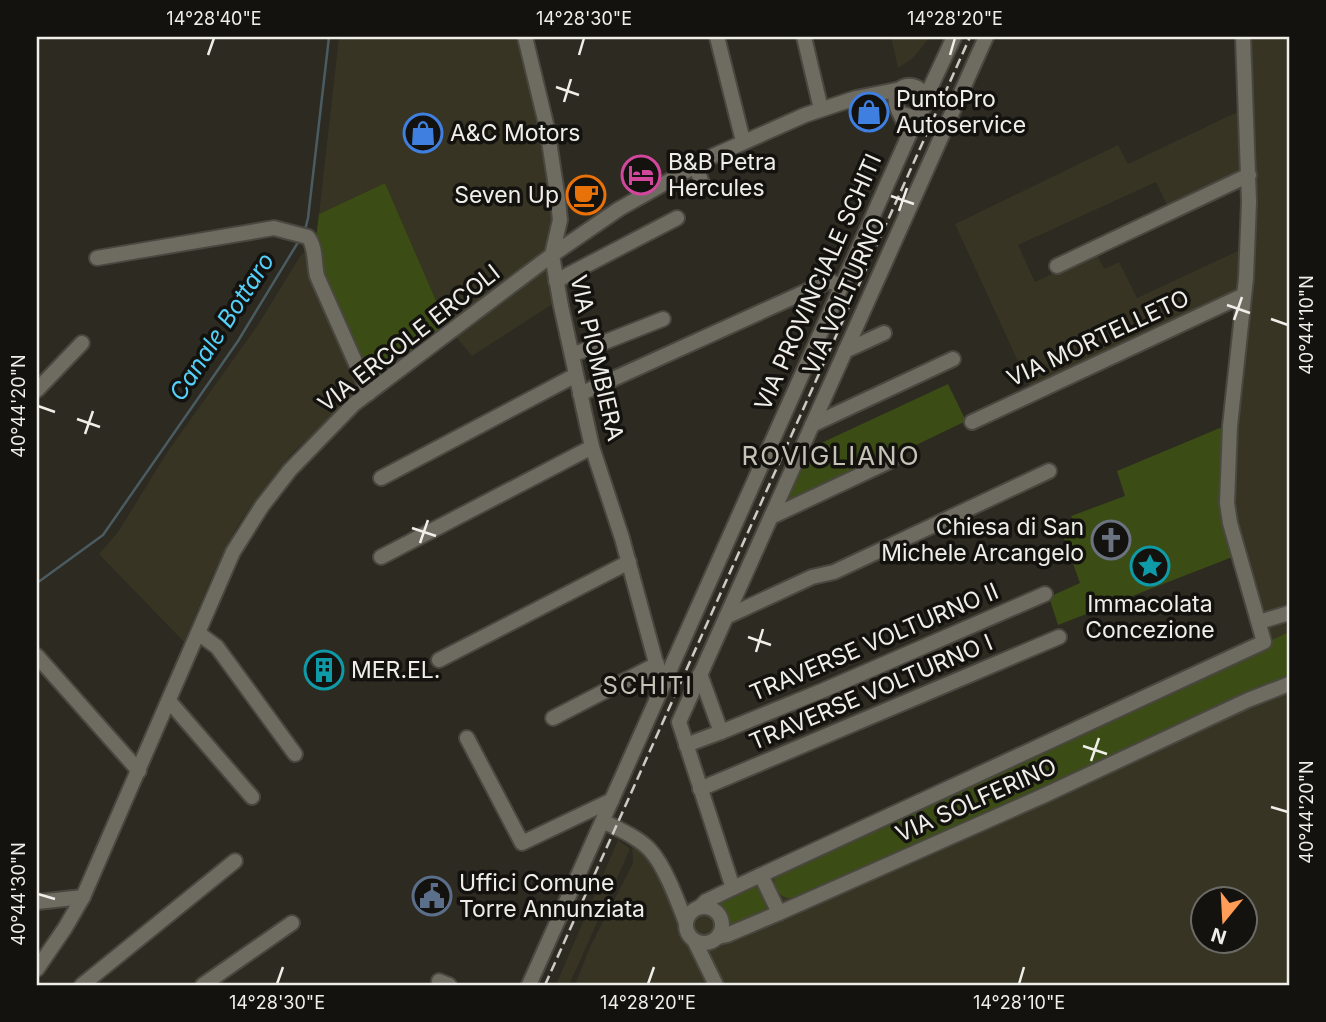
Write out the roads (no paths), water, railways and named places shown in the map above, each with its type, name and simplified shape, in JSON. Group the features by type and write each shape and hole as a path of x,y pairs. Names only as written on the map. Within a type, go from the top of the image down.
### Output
{"street":[{"name":"VIA PIOMBIERA","path":"525,37 547,128 560,220 552,255 580,394 592,447 665,683"},
{"path":"717,37 743,141"},
{"path":"804,37 821,109"},
{"path":"899,111 895,99 901,89 908,86 921,92 937,74 954,37"},
{"name":"VIA VOLTURNO","path":"733,888 679,722 986,37"},
{"path":"1243,37 1249,175 1244,295 1230,426 1227,503 1230,523 1259,622 1289,613"},
{"name":"VIA ERCOLE ERCOLI","path":"37,969 83,897 233,552 262,506 290,470 354,404 619,208 743,141 821,109 901,89"},
{"name":"VIA PROVINCIALE SCHITI","path":"529,985 918,115 925,107 921,92"},
{"path":"876,94 886,98 899,111 910,117 918,115"},
{"name":"VIA PROVINCIALE SCHITI","path":"899,111 909,135"},
{"path":"695,165 702,183"},
{"path":"1057,266 1249,175"},
{"path":"556,281 677,218"},
{"path":"97,258 274,228 308,237 313,243 317,276 369,393"},
{"path":"580,394 829,281 842,286"},
{"name":"VIA MORTELLETO","path":"972,422 1244,295"},
{"path":"572,355 663,319"},
{"path":"845,351 884,333"},
{"path":"37,390 82,343"},
{"path":"813,425 953,359"},
{"path":"381,478 576,374"},
{"path":"381,557 592,447"},
{"path":"771,517 892,460"},
{"path":"726,617 811,577 834,572 1049,471"},
{"path":"439,660 629,562"},
{"name":"TRAVERSE VOLTURNO II","path":"686,745 824,690 1045,594"},
{"name":"VIA SOLFERINO","path":"693,914 706,901 733,888 1264,642 1259,622"},
{"path":"198,633 217,647 295,754"},
{"name":"TRAVERSE VOLTURNO I","path":"701,789 1059,637"},
{"path":"37,656 139,771"},
{"path":"553,718 657,664"},
{"path":"700,674 721,732"},
{"name":"VIA SOLFERINO","path":"714,939 779,913 1045,795 1248,700 1289,684"},
{"path":"169,701 253,797"},
{"path":"467,738 522,843 612,800"},
{"path":"603,821 650,850 678,903 693,914"},
{"path":"82,985 235,861"},
{"path":"761,875 779,913"},
{"path":"37,902 83,897"},
{"path":"693,914 711,908 719,916 722,926 714,939 713,980"},
{"path":"693,914 687,931 713,980"},
{"path":"203,985 292,923"},
{"path":"694,940 714,939"}],"waterway":[{"name":"Canale Bottaro","path":"305,230 329,37"},
{"name":"Canale Bottaro","path":"37,583 103,535 238,341 300,239"}],"railway":[{"path":"545,985 970,37"}],"place":[{"name":"PuntoPro Autoservice","path":"869,112"},
{"name":"A&C Motors","path":"423,133"},
{"name":"B&B Petra Hercules","path":"641,175"},
{"name":"Seven Up","path":"586,195"},
{"name":"Chiesa di San Michele Arcangelo","path":"1111,540"},
{"name":"Immacolata Concezione","path":"1150,566"},
{"name":"MER.EL.","path":"324,670"},
{"name":"Uffici Comune Torre Annunziata","path":"432,896"}],"district":[{"name":"ROVIGLIANO","path":"831,456"},
{"name":"SCHITI","path":"648,686"}]}
